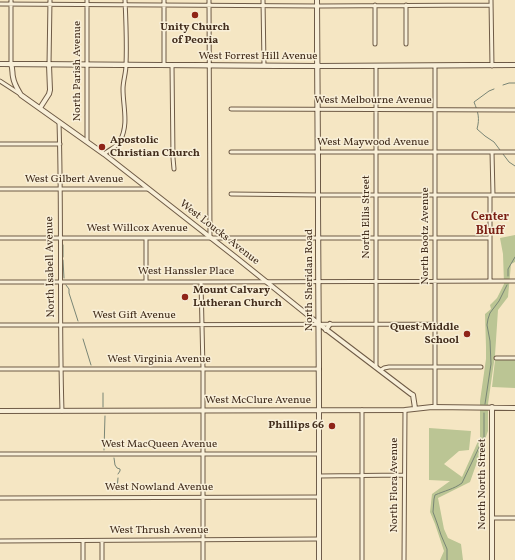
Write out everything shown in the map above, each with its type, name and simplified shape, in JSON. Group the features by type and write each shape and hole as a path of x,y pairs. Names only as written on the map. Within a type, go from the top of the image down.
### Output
{"main road":[{"name":"North Sheridan Road","path":"317,3 319,560"},
{"name":"West Forrest Hill Avenue","path":"0,64 126,66 515,66"}],"street":[{"path":"104,154 117,145 123,132 125,114 123,87 126,66 126,0"},
{"path":"164,0 164,65"},
{"path":"209,0 210,238"},
{"path":"263,0 264,66"},
{"path":"491,0 492,66"},
{"path":"0,4 11,2 87,2 164,5 263,5 317,3 375,6 491,5"},
{"path":"11,2 11,64 13,68 14,83 21,95"},
{"path":"40,108 50,90 50,2"},
{"name":"North Parish Avenue","path":"87,2 87,141"},
{"path":"406,5 406,44"},
{"path":"375,6 375,44"},
{"path":"172,66 172,153 174,169"},
{"name":"North Ellis Street","path":"376,66 376,282 378,369"},
{"name":"North Bootz Avenue","path":"435,66 435,406"},
{"name":"West Loucks Avenue","path":"0,81 87,141 326,330 413,395 415,408"},
{"name":"West Melbourne Avenue","path":"231,109 515,110"},
{"name":"North Isabell Avenue","path":"59,122 60,347 62,411"},
{"path":"0,144 60,144"},
{"name":"West Maywood Avenue","path":"231,152 515,152"},
{"path":"490,281 492,152"},
{"name":"West Gilbert Avenue","path":"0,189 148,189"},
{"path":"231,194 376,196 515,195"},
{"name":"West Willcox Avenue","path":"0,238 490,238"},
{"path":"146,238 146,281"},
{"name":"West Hanssler Place","path":"0,282 515,281"},
{"path":"201,282 203,369 203,560"},
{"path":"308,324 311,318"},
{"path":"326,330 330,324"},
{"name":"West Gift Avenue","path":"0,325 435,324"},
{"path":"496,358 515,358"},
{"path":"378,369 389,367 482,367"},
{"name":"West Virginia Avenue","path":"0,369 319,368"},
{"name":"West McClure Avenue","path":"0,411 405,410 435,406 515,408"},
{"name":"North North Street","path":"492,407 492,560"},
{"path":"362,410 362,560"},
{"name":"North Flora Avenue","path":"404,560 405,410"},
{"name":"West MacQueen Avenue","path":"0,454 319,454"},
{"path":"319,476 404,475"},
{"name":"West Nowland Avenue","path":"0,498 319,497"},
{"path":"492,518 515,518"},
{"name":"West Thrush Avenue","path":"0,541 319,539"},
{"path":"82,541 83,560"},
{"path":"102,541 102,560"}],"green space":[{"path":"515,235 515,262 511,264 508,297 498,310 495,355 488,404 488,431 470,482 438,498 444,529 448,538 461,544 463,560 440,560 444,551 430,512 432,494 450,481 429,480 429,428 471,431 469,450 459,451 444,464 462,477 480,437 480,401 486,359 485,314 491,309 490,305 497,298 504,284 503,254 500,238"},
{"path":"495,360 515,360 515,388 492,387"}],"waterway":[{"path":"503,85 515,83"},
{"path":"494,89 474,102 478,115 477,129 494,142 500,150"},
{"path":"503,154 509,162 515,166"},
{"path":"63,245 63,257"},
{"path":"508,276 508,269 515,257"},
{"path":"63,260 64,278"},
{"path":"66,285 69,289 78,321"},
{"path":"485,404 491,364 490,341 487,325 488,319 507,285"},
{"path":"83,339 91,365"},
{"path":"103,393 103,407"},
{"path":"447,560 447,549 433,512 435,495 462,483 484,437 484,413"},
{"path":"104,450 105,416"},
{"path":"114,458 115,465 120,469 118,474"},
{"path":"117,489 118,478"}],"place":[{"name":"Unity Church of Peoria","path":"195,15"},
{"name":"Apostolic Christian Church","path":"102,147"},
{"name":"Mount Calvary Lutheran Church","path":"185,297"},
{"name":"Quest Middle School","path":"467,334"},
{"name":"Phillips 66","path":"332,426"}],"district":[{"name":"Center Bluff","path":"490,225"}]}
